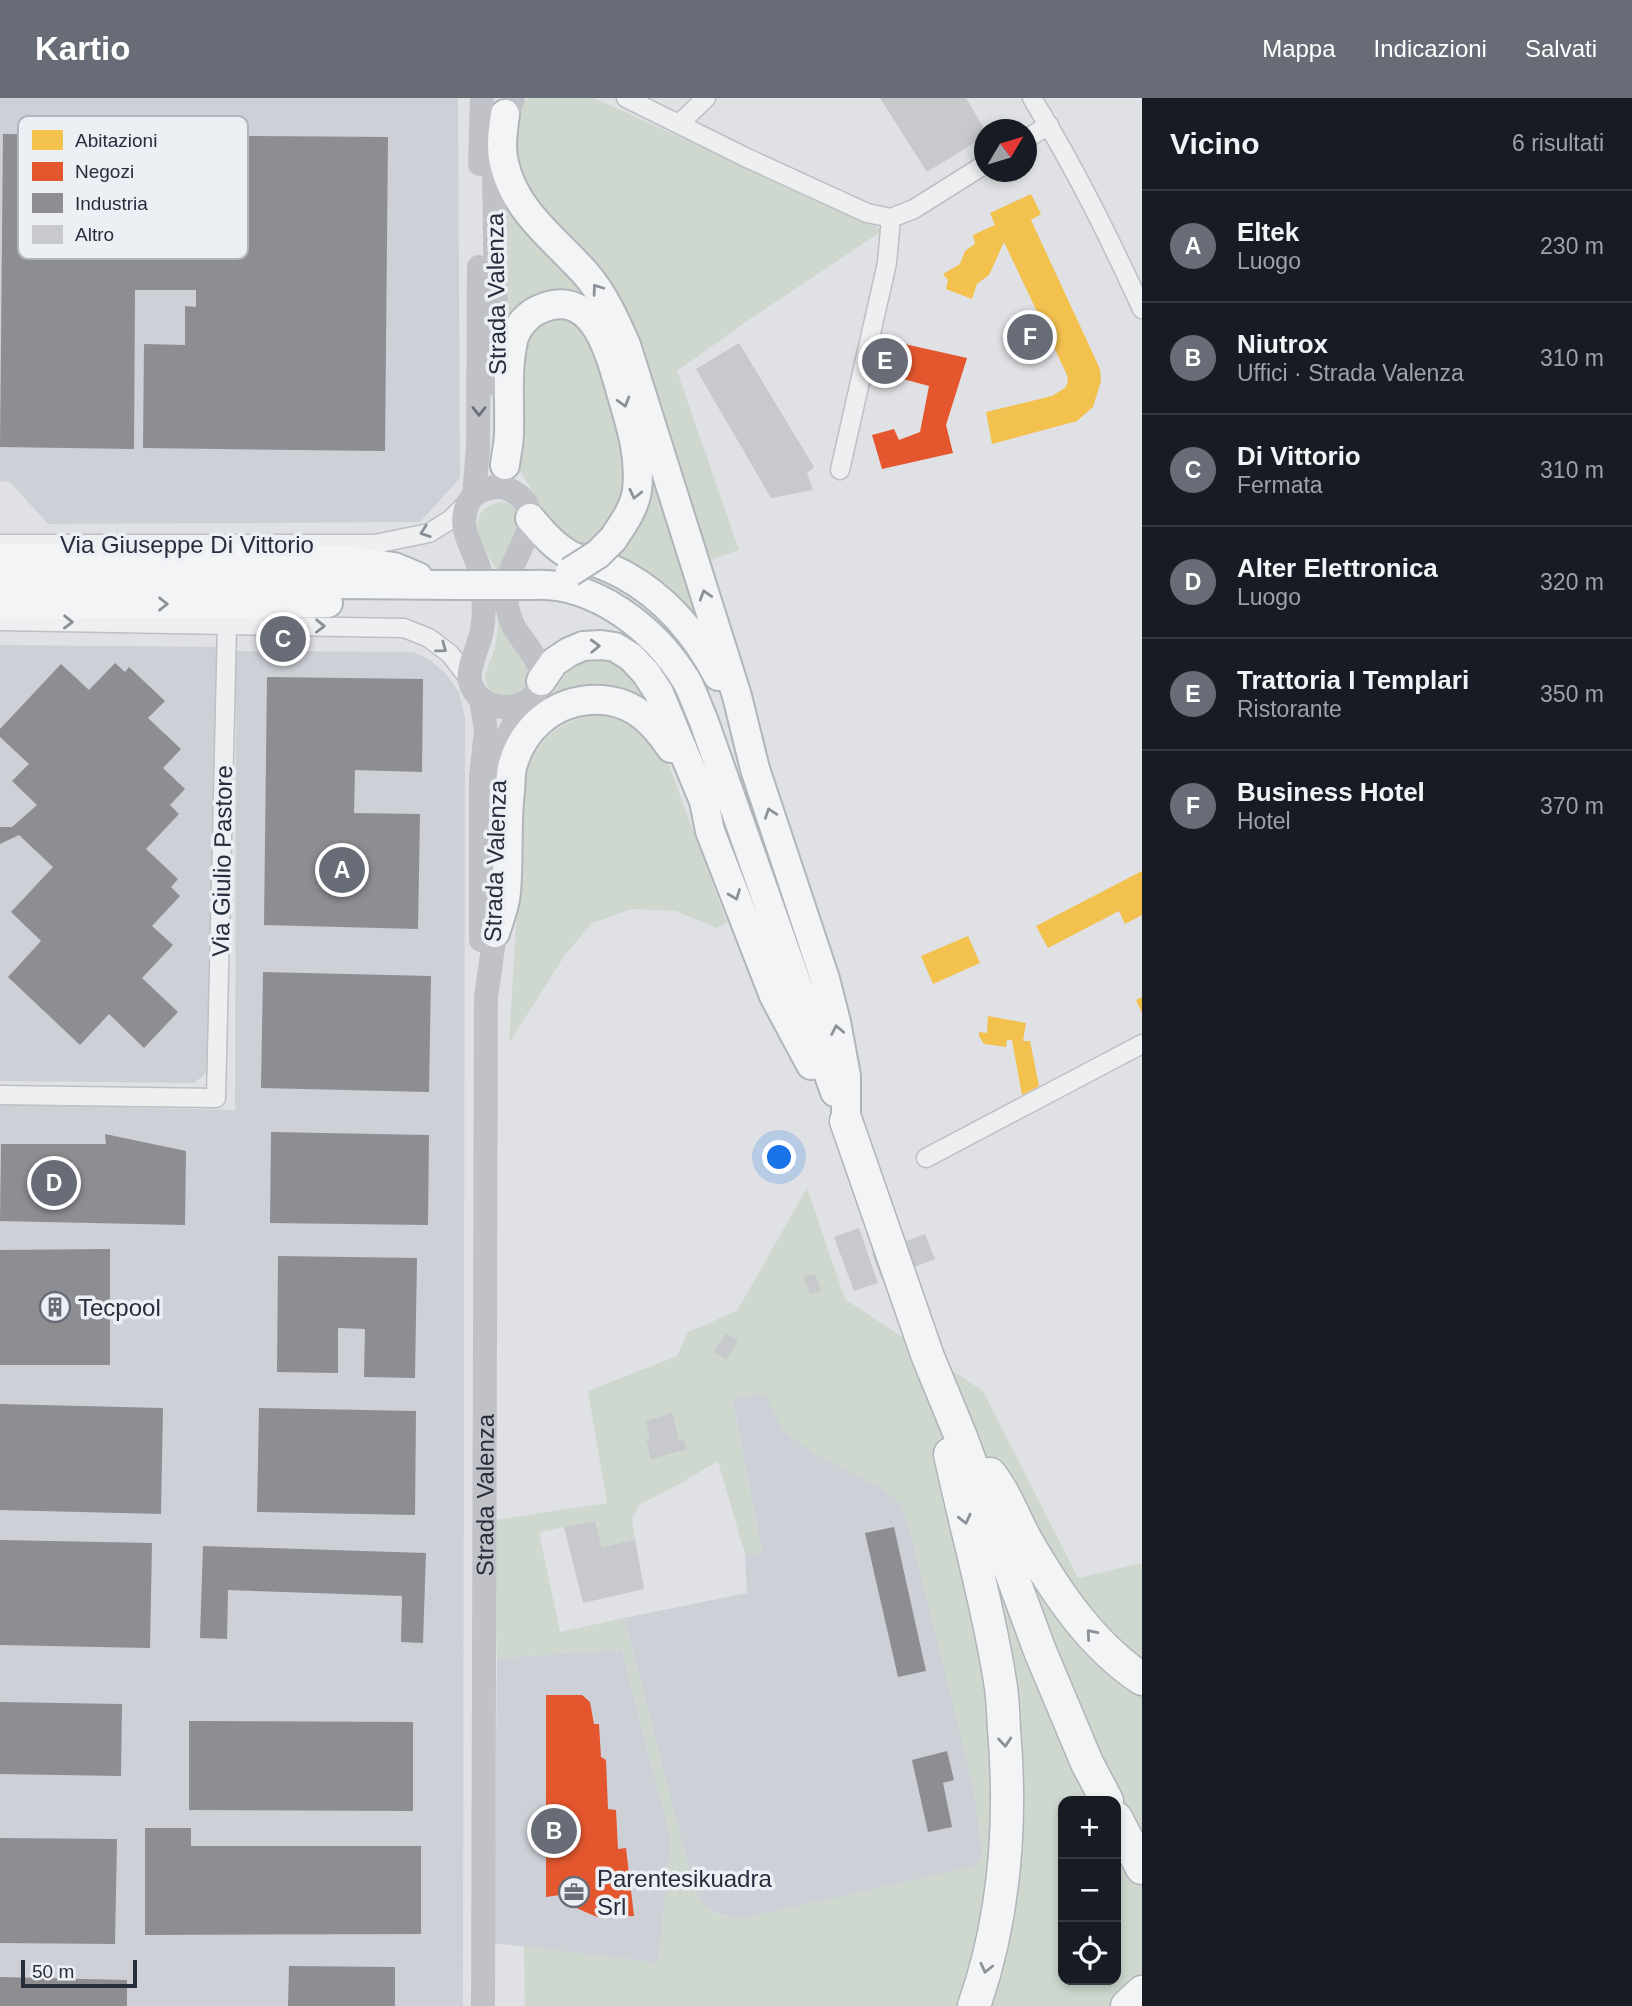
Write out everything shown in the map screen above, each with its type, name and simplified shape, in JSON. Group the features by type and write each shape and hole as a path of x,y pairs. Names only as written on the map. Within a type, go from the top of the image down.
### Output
{"highway":[{"path":"509,106 502,140 503,162 512,185 523,207 544,233 586,274 604,298 626,345 737,696 755,769"},
{"path":"505,465 509,437 510,362 515,335 531,313 545,306 562,304 578,309 599,330 610,353 637,445 636,495 627,517 598,554 570,572 536,585"},
{"path":"530,518 555,544 574,557 599,563 652,593 680,619 703,648 720,679 755,769 825,979 846,1076 846,1121"},
{"path":"0,558 348,560 394,567 449,585"},
{"path":"0,581 536,585 571,590 599,600 632,620 663,648 686,681 703,719 928,1357 961,1437 1041,1651 1087,1763 1104,1796"},
{"path":"0,605 356,603 399,598 449,585"},
{"path":"533,692 554,662 583,646 615,647 631,657 659,693 704,800 710,831"},
{"path":"495,933 506,895 512,765 523,740 538,722 556,709 577,701 597,699 625,704 659,729 672,749 695,805 710,831 774,996 806,1057 846,1121"},
{"path":"928,1357 959,1498 987,1607 1001,1685 1008,1769 1007,1828 1001,1892 986,1971 974,2006"},
{"path":"961,1437 1000,1486 1025,1538 1062,1598 1094,1638 1142,1679"},
{"path":"1121,1828 1142,1868"},
{"path":"1127,2006 1142,1992"}],"main road":[{"name":"Strada Valenza","path":"482,98 479,174 478,448 471,499 464,516 465,532 480,567 484,600 482,632 472,665 475,690 486,731 481,776 480,933 486,983 483,2006"},
{"name":"Strada Valenza","path":"509,106 496,140 494,165 498,425 505,465 516,491 525,502 530,518"},
{"path":"471,499 487,488 501,486 516,491"},
{"path":"475,690 494,706 510,707 533,692 540,666 512,623 506,593 507,577 528,535 530,518"},
{"name":"Strada Valenza","path":"486,983 495,933 498,776 503,745 513,723 533,692"}],"street":[{"path":"626,98 867,213 891,218 914,209 974,172"},
{"path":"679,124 706,98"},
{"path":"1032,98 1065,152 1104,226 1142,309"},
{"path":"1037,133 1049,125"},
{"path":"840,470 887,263 891,218"},
{"name":"Via Giuseppe Di Vittorio","path":"0,544 375,544 429,533 450,520 471,499"},
{"path":"0,621 404,628 429,639 450,653 475,690"},
{"name":"Via Giulio Pastore","path":"0,1095 216,1098 227,625"},
{"path":"926,1158 1142,1044"}],"shaded area":[{"path":"0,98 458,98 460,478 420,522 48,524 10,482 0,481"},
{"path":"529,98 594,98 883,230 677,371 739,550 708,561 625,306 613,284 537,204 521,179 510,126 523,103"},
{"path":"506,192 596,298 509,328"},
{"path":"561,313 596,336 631,488 591,550 563,541 520,471 519,353 529,331"},
{"path":"652,462 706,620 698,623 614,558 643,514 650,491"},
{"path":"499,502 508,504 520,515 500,576 483,546 478,525 480,515 486,508"},
{"path":"498,614 529,665 529,688 505,699 490,689 485,680 495,644"},
{"path":"0,645 217,647 211,1062 204,1075 194,1083 0,1081"},
{"path":"236,651 413,652 430,660 446,674 459,692 465,717 463,2006 0,2006 0,1104 235,1110"},
{"path":"605,655 623,665 649,701 644,704 549,701 576,665"},
{"path":"600,714 616,715 638,723 665,754 727,923 716,928 676,911 632,909 592,923 565,955 509,1043 525,775 537,750 553,732 573,721"},
{"path":"807,1188 845,1299 983,1391 1078,1578 1142,1563 1142,2006 525,2006 524,1946 658,1963 671,1840 622,1650 497,1658 494,1520 607,1503 588,1391 677,1356 688,1332 737,1311","holes":["765,1394 783,1431 813,1453 884,1490 900,1503 908,1523 974,1791 983,1856 975,1866 745,1918 727,1917 708,1909 694,1888 624,1618 560,1632 539,1532 595,1521 602,1548 635,1539 632,1518 639,1505 718,1461 745,1554 762,1553 732,1398"]},
{"path":"766,1394 783,1431 814,1453 884,1489 900,1503 908,1523 974,1791 983,1856 975,1867 745,1918 716,1913 703,1905 694,1888 624,1618 747,1593 745,1554 762,1552 732,1397"},
{"path":"622,1650 671,1840 659,1963 494,1943 497,1658"}],"building: Abitazioni":[{"path":"1031,194 1041,214 1031,220 1100,369 1101,381 1093,407 1077,421 992,444 986,412 1052,396 1065,388 1067,375 1004,242 989,275 977,284 972,299 946,289 948,280 943,274 960,264 965,251 975,244 973,235 995,225 990,213"},
{"path":"1142,871 1142,915 1125,924 1119,911 1048,948 1036,926"},
{"path":"968,936 980,963 933,984 921,956"},
{"path":"1142,997 1142,1013 1136,1000"},
{"path":"988,1016 1026,1023 1023,1041 1030,1041 1039,1086 1022,1095 1012,1040 1007,1040 1006,1047 984,1044 979,1032 987,1033"}],"building: Negozi":[{"path":"887,340 967,358 946,425 953,453 882,469 872,435 894,429 899,440 920,432 929,386 877,372"},
{"path":"546,1695 582,1695 590,1702 594,1724 599,1724 601,1757 606,1760 608,1809 616,1810 618,1849 626,1848 634,1916 597,1917 567,1904 567,1894 546,1897"}],"building: Industria":[{"path":"3,134 18,134 18,259 248,259 248,136 388,137 385,451 143,448 144,344 185,345 185,306 196,307 196,290 135,290 134,449 0,447"},
{"path":"115,663 125,672 129,667 165,701 148,718 181,749 163,768 185,789 170,805 179,814 146,849 178,879 171,887 180,896 152,926 173,945 142,978 178,1012 144,1048 109,1014 80,1045 8,977 41,941 11,912 53,867 19,835 0,844 0,827 12,827 37,805 12,781 29,764 0,737 0,729 61,664 89,690"},
{"path":"267,677 423,679 422,772 355,770 354,813 420,814 418,929 264,925"},
{"path":"263,972 431,976 429,1092 261,1088"},
{"path":"271,1132 429,1135 428,1225 270,1223"},
{"path":"105,1134 186,1151 185,1225 0,1221 1,1144 106,1144"},
{"name":"Tecpool","path":"110,1249 110,1365 0,1365 0,1250"},
{"path":"278,1256 417,1258 415,1378 364,1377 365,1329 338,1328 338,1373 277,1372"},
{"path":"0,1404 163,1408 161,1514 0,1510"},
{"path":"259,1408 416,1411 415,1515 257,1512"},
{"path":"894,1527 926,1671 898,1677 865,1533"},
{"path":"0,1540 152,1543 150,1648 0,1645"},
{"path":"203,1546 426,1553 423,1643 401,1642 402,1596 228,1590 227,1639 200,1638"},
{"path":"0,1702 122,1704 121,1776 0,1774"},
{"path":"189,1721 413,1722 413,1811 189,1810"},
{"path":"947,1751 954,1780 943,1783 952,1827 928,1832 912,1760"},
{"path":"145,1828 191,1828 191,1846 421,1846 421,1934 145,1935"},
{"path":"0,1838 117,1839 115,1944 0,1943"},
{"path":"289,1966 395,1967 395,2006 288,2006"},
{"path":"0,1977 127,1980 127,2006 0,2006"}],"building: Altro":[{"path":"880,98 966,98 978,119 974,119 974,143 927,172"},
{"path":"739,343 814,467 807,473 813,490 771,498 696,369"},
{"path":"859,1228 878,1283 854,1291 834,1237"},
{"path":"925,1234 935,1259 882,1280 872,1254"},
{"path":"815,1274 821,1291 810,1294 804,1277"},
{"path":"726,1333 738,1341 726,1360 714,1352"},
{"path":"672,1413 679,1440 684,1439 687,1449 651,1459 646,1440 650,1438 646,1421"},
{"path":"595,1521 602,1548 635,1539 644,1589 583,1603 564,1527"}],"place":[{"name":"Business Hotel","path":"1030,337"},
{"name":"Trattoria I Templari","path":"885,361"},
{"name":"Di Vittorio","path":"283,639"},
{"name":"Eltek","path":"342,870"},
{"name":"Alter Elettronica","path":"54,1183"},
{"name":"Tecpool","path":"55,1307"},
{"name":"Niutrox","path":"554,1831"},
{"name":"Parentesikuadra Srl","path":"574,1892"}]}
